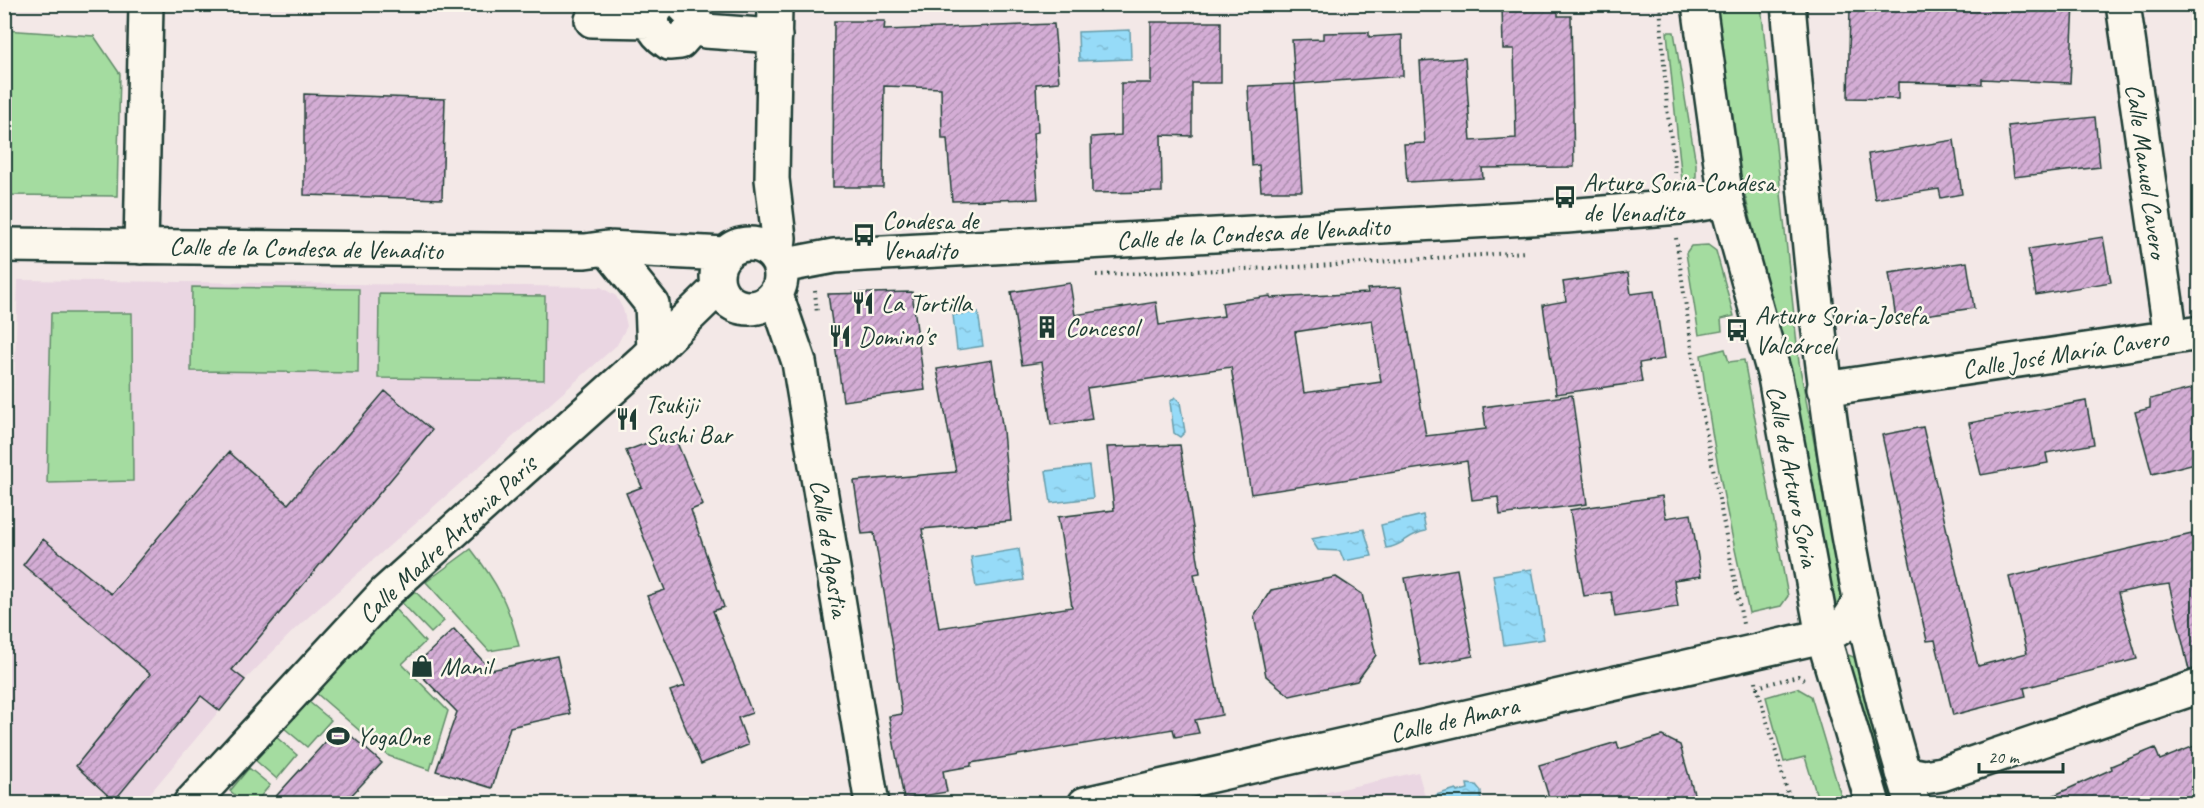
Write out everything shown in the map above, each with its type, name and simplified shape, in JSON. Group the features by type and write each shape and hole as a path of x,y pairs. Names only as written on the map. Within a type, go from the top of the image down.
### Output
{"street":[{"name":"Calle de Arturo Soria","path":"1699,4 1726,200 1774,377 1823,636 1874,804"},
{"name":"Calle de Arturo Soria","path":"1788,4 1824,389 1860,599 1903,773 1913,804"},
{"name":"Calle Manuel Cavero","path":"2123,4 2185,335"},
{"path":"592,20 656,13 653,30 669,43 680,42 690,35 694,21"},
{"path":"141,247 145,14"},
{"name":"Calle de Agastia","path":"694,21 775,20 772,179 779,238 778,273 799,362 872,804"},
{"name":"Calle de Agastia","path":"725,267 772,179"},
{"name":"Calle de la Condesa de Venadito","path":"778,273 834,256 1566,216 1680,207 1726,200"},
{"name":"Calle de la Condesa de Venadito","path":"4,245 575,251 607,248 725,267"},
{"path":"755,245 778,273 765,304 742,307 730,302 725,267 755,245"},
{"path":"607,248 652,304 654,351"},
{"name":"Calle Madre Antonia París","path":"190,804 386,592 654,351 725,267"},
{"name":"Calle José María Cavero","path":"1824,389 2185,335"},
{"name":"Calle de Amara","path":"1085,804 1823,636 1845,626 1854,614 1860,599"},
{"path":"1903,773 1924,777 1942,774 2199,686"}],"path":[{"path":"1660,4 1667,108 1684,233 1676,236 1698,390 1749,652 1791,804"},
{"path":"1757,687 1798,676 1809,682"}],"shaded area":[{"path":"18,280 601,287 616,296 623,309 627,326 617,345 295,629 245,680 142,803 5,804 5,640"},
{"path":"1418,772 1427,803 1278,803"}],"green space":[{"path":"1713,4 1761,5 1799,363 1845,605 1838,610 1833,606 1787,369 1730,133"},
{"path":"4,30 94,36 120,74 117,196 5,195"},
{"path":"1667,32 1674,32 1696,164 1696,177 1688,186 1682,181"},
{"path":"1708,245 1716,251 1734,316 1721,319 1722,331 1699,335 1686,253 1691,246"},
{"path":"192,287 359,289 358,373 191,371"},
{"path":"379,294 545,296 544,380 378,378"},
{"path":"51,313 132,313 133,481 47,483"},
{"path":"1725,349 1729,362 1744,360 1788,596 1781,606 1749,613 1728,517 1701,355"},
{"path":"471,549 501,594 519,646 489,651 426,582"},
{"path":"415,591 444,621 431,633 402,603"},
{"path":"395,609 425,642 402,664 448,711 430,770 389,756 316,693"},
{"path":"1848,655 1854,657 1896,803 1887,803 1845,658"},
{"path":"1797,688 1811,696 1843,803 1819,803 1805,757 1784,762 1766,697"},
{"path":"308,701 331,720 307,747 284,728"},
{"path":"275,736 297,755 277,779 255,760"},
{"path":"249,768 270,785 255,803 245,803 230,791"}],"water":[{"path":"1130,30 1131,59 1079,61 1078,32"},
{"path":"978,312 983,346 957,350 953,315"},
{"path":"1175,397 1180,402 1185,432 1180,437 1174,433 1170,402"},
{"path":"1089,466 1093,498 1051,503 1046,471"},
{"path":"1423,515 1426,531 1386,548 1381,525"},
{"path":"1364,529 1372,556 1344,561 1340,551 1318,550 1311,539"},
{"path":"1019,549 1024,580 976,587 971,557"},
{"path":"1532,569 1544,639 1504,645 1493,575"},
{"path":"1467,784 1476,785 1481,791 1481,799 1476,803 1472,800 1461,803 1439,803 1436,795 1456,789 1457,792 1468,789"}],"building":[{"path":"1502,4 1558,4 1558,16 1571,16 1574,167 1482,168 1483,178 1407,182 1404,144 1425,143 1420,61 1465,58 1471,141 1516,138 1514,49 1503,49"},
{"path":"1933,4 2074,4 2070,83 1982,79 1982,84 1898,82 1898,99 1848,98 1850,8 1933,10"},
{"path":"834,21 885,21 884,30 1054,24 1059,82 1036,84 1038,132 1033,133 1038,199 952,201 947,139 942,139 941,88 884,86 883,187 833,187"},
{"path":"1151,22 1221,22 1221,83 1192,83 1192,136 1161,135 1162,192 1092,193 1091,137 1121,135 1121,83 1151,83"},
{"path":"1369,32 1369,37 1402,35 1403,76 1295,84 1292,40 1323,39 1323,33"},
{"path":"1295,84 1302,191 1261,191 1259,165 1252,166 1248,86"},
{"path":"304,94 445,99 442,199 304,195"},
{"path":"2095,117 2100,167 2014,177 2008,126"},
{"path":"1954,140 1962,194 1941,198 1939,189 1875,199 1868,154"},
{"path":"2103,237 2111,282 2036,295 2028,249"},
{"path":"1967,262 1974,308 1896,319 1889,273"},
{"path":"1628,273 1631,294 1654,291 1664,359 1639,363 1642,382 1556,394 1543,305 1566,301 1563,282"},
{"path":"1070,283 1075,315 1156,302 1159,325 1224,316 1222,303 1270,296 1271,298 1368,293 1367,289 1401,287 1426,436 1486,429 1483,407 1572,395 1587,504 1500,515 1498,497 1472,500 1467,461 1251,494 1231,367 1087,388 1092,419 1051,425 1042,362 1022,365 1011,292","holes":["1372,320 1381,382 1304,393 1295,332"]},
{"path":"912,292 925,390 843,401 828,294"},
{"path":"992,360 1003,431 1011,521 922,529 939,628 1072,607 1058,517 1114,510 1107,447 1180,445 1200,573 1194,574 1222,715 1195,720 1199,733 1175,737 1173,729 971,763 971,766 943,771 947,792 904,799 889,716 902,714 892,640 874,533 862,534 854,481 956,472 937,369"},
{"path":"2199,387 2199,462 2152,474 2135,412 2150,408 2150,399"},
{"path":"385,391 432,430 232,670 245,680 220,711 201,696 114,801 76,766 150,674 23,565 43,539 111,594 229,452 288,504"},
{"path":"2086,401 2094,444 2046,453 2048,463 1981,475 1969,423"},
{"path":"1923,427 1978,666 2027,653 2009,577 2192,534 2199,569 2199,668 2189,670 2169,584 2141,588 2118,593 2137,659 2024,688 2026,696 1953,715 1935,640 1927,641 1882,435"},
{"path":"673,433 703,505 691,510 724,607 713,611 752,713 738,718 748,745 701,764 670,691 685,686 647,596 665,590 626,493 642,487 626,451"},
{"path":"1662,496 1666,518 1691,514 1701,576 1674,580 1678,607 1615,617 1611,592 1584,596 1570,510"},
{"path":"1457,569 1473,656 1421,666 1405,578"},
{"path":"1336,577 1362,594 1376,655 1357,681 1290,696 1266,676 1254,616 1271,590"},
{"path":"454,629 491,670 557,656 570,714 510,727 492,788 436,771 457,712 413,667"},
{"path":"340,726 382,763 343,804 269,804"},
{"path":"1662,736 1680,745 1697,804 1551,804 1539,765 1617,742 1619,749"},
{"path":"2199,744 2199,804 2035,804 2112,769 2111,766 2155,748 2160,760"}],"place":[{"name":"Arturo Soria-Condesa de Venadito","path":"1565,197"},
{"name":"Condesa de Venadito","path":"864,235"},
{"name":"La Tortilla","path":"863,303"},
{"name":"Concesol","path":"1047,327"},
{"name":"Arturo Soria-Josefa Valcárcel","path":"1737,330"},
{"name":"Domino's","path":"840,336"},
{"name":"Tsukiji Sushi Bar","path":"627,419"},
{"name":"Manil","path":"422,666"},
{"name":"YogaOne","path":"338,736"}]}
